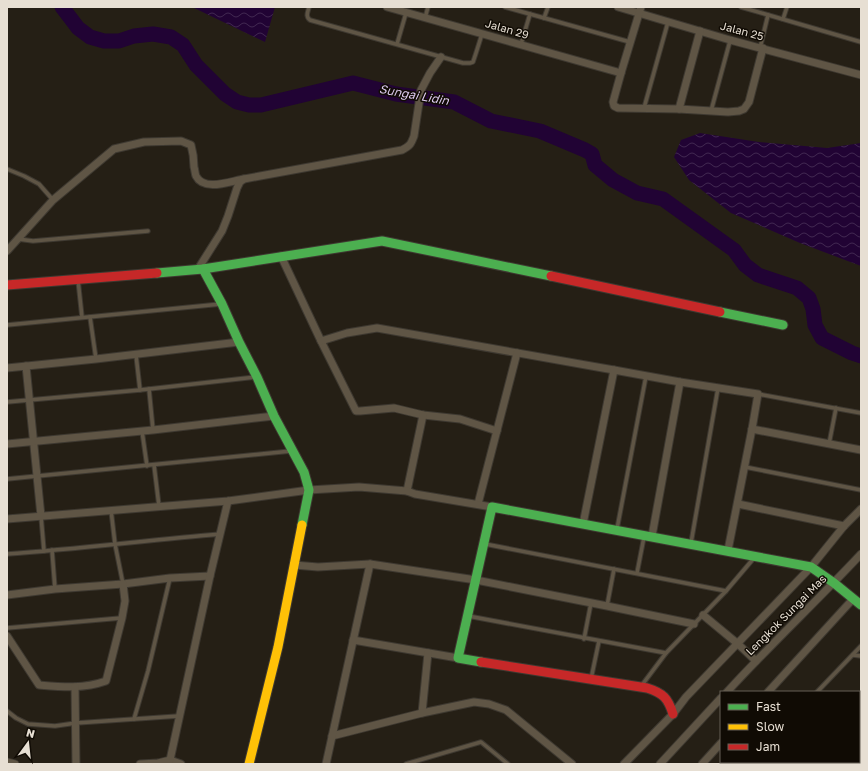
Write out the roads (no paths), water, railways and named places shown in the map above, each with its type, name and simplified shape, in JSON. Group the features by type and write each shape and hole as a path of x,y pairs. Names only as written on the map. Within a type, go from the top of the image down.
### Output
{"street":[{"name":"Jalan 29","path":"387,7 621,73"},
{"name":"Jalan 25","path":"618,7 640,10 668,22 861,75"},
{"path":"640,10 613,102 614,106 618,108 711,111 739,111 744,109 749,102 761,48"},
{"path":"679,109 700,31"},
{"path":"7,251 53,200 114,149 144,142 181,141 191,145 196,176 205,184 215,185 244,178 402,150 409,147 412,142 415,128 421,90 441,57"},
{"path":"200,269 222,231 237,188 244,178"},
{"path":"7,285 200,269 382,241 784,325"},
{"path":"281,256 356,411 360,412 394,408 423,415 460,419 497,431"},
{"path":"200,269 222,304 274,416 304,472 309,490 278,647 249,764"},
{"path":"321,341 347,333 377,328 680,382 758,394 728,550"},
{"path":"7,368 136,355 239,342"},
{"path":"478,504 517,353"},
{"path":"26,366 41,516"},
{"path":"583,524 614,370"},
{"path":"648,536 680,382"},
{"path":"407,491 423,415"},
{"path":"7,444 153,430 274,416"},
{"path":"752,429 861,450"},
{"path":"7,519 228,501 309,490 359,487 407,491 415,494 478,504 728,550 811,567 861,605"},
{"path":"170,760 228,501"},
{"path":"738,504 844,526"},
{"path":"458,658 492,507"},
{"path":"624,764 811,567 844,526 861,509"},
{"name":"Lengkok Sungai Mas","path":"728,691 861,554"},
{"path":"294,565 318,567 370,564 476,580 694,624"},
{"path":"326,764 370,564"},
{"path":"7,595 170,578 210,576"},
{"path":"7,636 39,685 75,687 95,685 106,681 125,601 122,584"},
{"path":"769,691 853,599"},
{"path":"703,615 756,661"},
{"path":"353,640 658,691 665,696 670,704 673,714"},
{"path":"422,713 428,653"},
{"path":"75,687 76,764"},
{"path":"660,764 720,699"},
{"path":"332,736 422,713 474,702 489,704 506,710 572,764"},
{"path":"702,764 720,744"},
{"path":"140,764 158,763 170,760 181,764"},
{"path":"7,762 16,764"}],"lane":[{"path":"309,7 307,15 310,20 463,63 473,62 482,34"},
{"path":"425,18 428,7"},
{"path":"505,7 630,42"},
{"path":"544,18 548,7"},
{"path":"741,7 861,42"},
{"path":"783,19 787,7"},
{"path":"397,44 406,13"},
{"path":"521,44 530,14"},
{"path":"761,48 768,15"},
{"path":"644,108 668,22"},
{"path":"711,111 730,40"},
{"path":"7,169 39,184 53,200"},
{"path":"18,239 33,241 148,231"},
{"path":"78,279 82,317"},
{"path":"7,325 222,304"},
{"path":"90,317 96,359"},
{"path":"136,355 140,390"},
{"path":"617,530 646,376"},
{"path":"7,402 140,390 257,377"},
{"path":"691,544 718,388"},
{"path":"149,389 153,430"},
{"path":"758,394 861,412"},
{"path":"829,444 836,408"},
{"path":"142,431 147,466"},
{"path":"7,479 292,451"},
{"path":"154,465 159,506"},
{"path":"745,467 861,490"},
{"path":"111,510 122,584"},
{"path":"41,516 44,551"},
{"path":"7,554 220,534"},
{"path":"637,573 648,536"},
{"path":"484,544 726,591"},
{"path":"52,550 55,589"},
{"path":"640,687 666,653 726,591 756,556"},
{"path":"607,606 614,569"},
{"path":"134,719 148,671 170,578"},
{"path":"584,639 591,603"},
{"path":"468,616 584,639 666,653"},
{"path":"7,628 122,618"},
{"path":"591,680 599,641"},
{"path":"818,691 861,646"},
{"path":"853,655 861,656"},
{"path":"7,711 16,718 28,724 55,726 76,723 179,716"},
{"path":"406,764 481,742 508,764"}],"water":[{"path":"192,7 275,7 265,42"},
{"path":"700,133 759,142 827,148 861,143 861,266 800,243 731,213 689,180 674,157 681,140"}],"waterway":[{"name":"Sungai Lidin","path":"62,7 78,28 90,37 104,41 119,41 134,36 153,34 171,37 183,45 196,65 225,94 237,102 249,105 261,105 353,83 396,94 454,102 491,121 540,131 585,150 592,154 595,165 613,180 637,193 663,199 734,250 745,265 758,275 797,288 809,298 813,309 815,325 822,338 861,356"}]}
